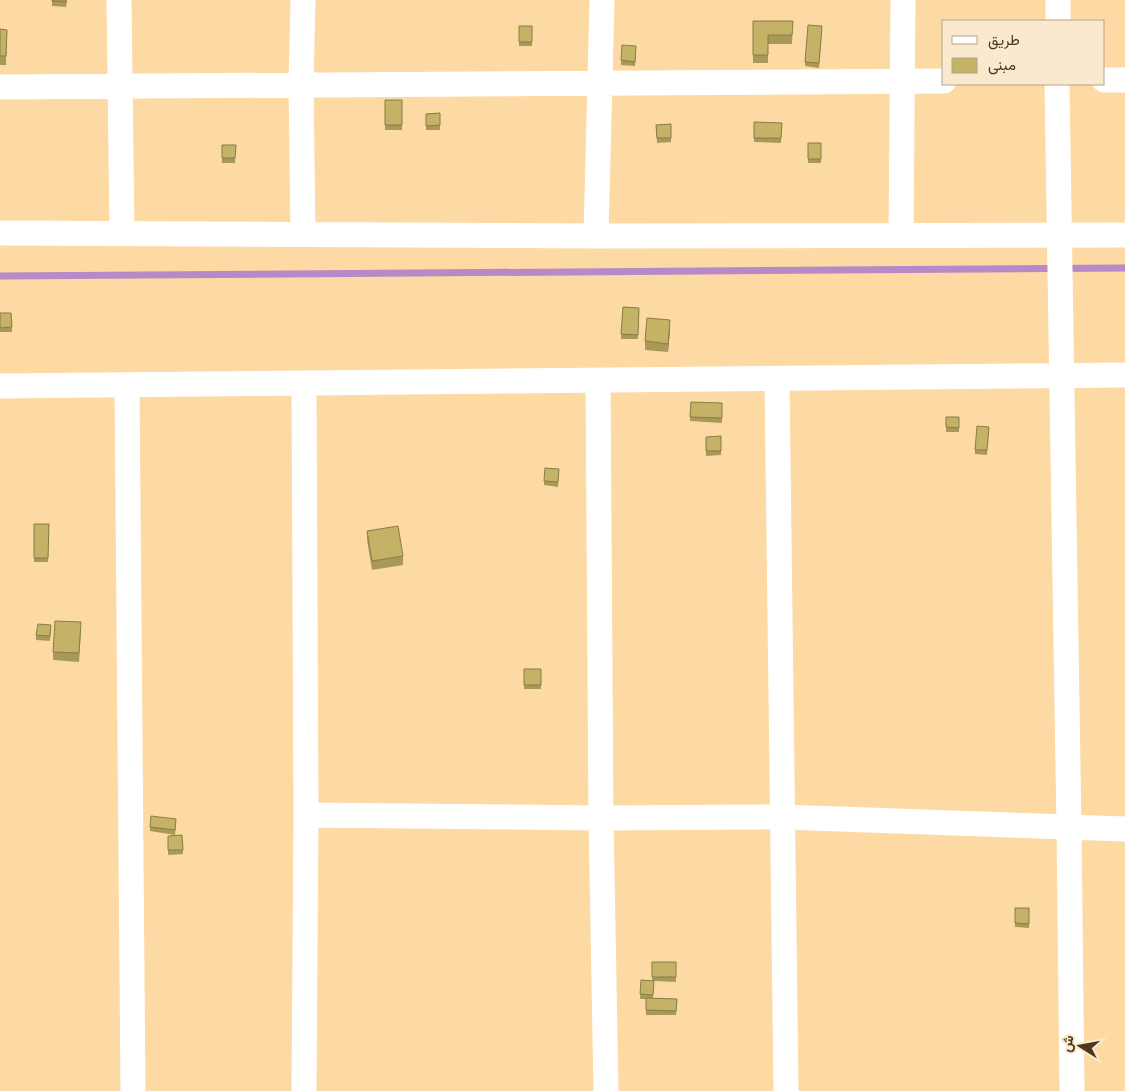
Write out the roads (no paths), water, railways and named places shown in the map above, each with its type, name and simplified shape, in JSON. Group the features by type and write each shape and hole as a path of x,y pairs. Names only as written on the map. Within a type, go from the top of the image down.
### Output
{"street":[{"path":"119,0 122,233"},
{"path":"303,0 301,84 303,234"},
{"path":"596,236 602,0"},
{"path":"901,235 903,0"},
{"path":"1058,0 1058,20"},
{"path":"1105,80 1125,80"},
{"path":"0,87 942,81"},
{"path":"1057,85 1072,1091"},
{"path":"0,233 596,236 1125,235"},
{"path":"0,386 1125,375"},
{"path":"777,378 786,1091"},
{"path":"598,381 601,818 606,1091"},
{"path":"304,383 306,815 304,1091"},
{"path":"128,386 133,1091"},
{"path":"306,815 601,818 782,817 1125,829"}],"waterway":[{"path":"0,276 1125,268"}]}
